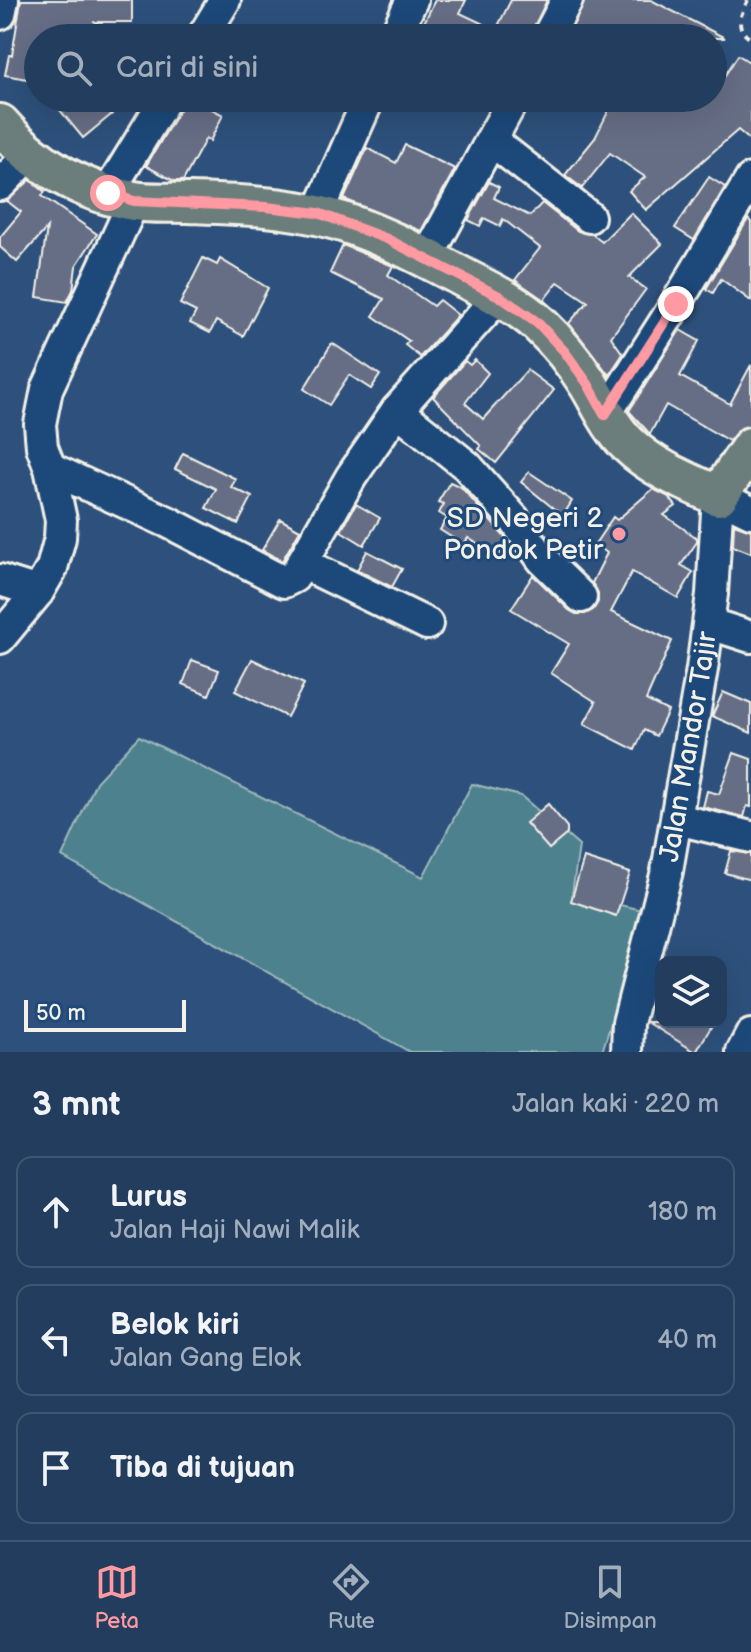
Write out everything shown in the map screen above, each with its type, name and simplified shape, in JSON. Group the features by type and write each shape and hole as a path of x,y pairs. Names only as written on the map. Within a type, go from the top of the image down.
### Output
{"main road":[{"path":"0,124 63,177 121,197 318,213 427,258 499,296 537,322 565,352 605,415 629,445 656,465 735,504"},
{"name":"Jalan Mandor Tajir","path":"735,504 751,447"}],"street":[{"path":"0,14 3,0"},
{"path":"210,24 225,0"},
{"path":"401,24 412,0"},
{"path":"554,24 567,0"},
{"path":"0,638 38,592 52,568 61,520 50,468 42,447 40,424 47,389 121,197 160,112"},
{"path":"318,213 363,112"},
{"path":"427,258 506,112"},
{"path":"491,140 589,217"},
{"path":"0,185 31,153"},
{"path":"605,415 751,179"},
{"path":"50,468 168,522 284,582 294,577 351,477 397,410 499,296"},
{"path":"397,410 467,466 514,519 542,559 581,597"},
{"name":"Jalan Mandor Tajir","path":"627,1052 628,1023 667,871 708,627 735,504"},
{"path":"302,563 427,624"},
{"path":"0,580 38,592"},
{"path":"708,627 723,628 751,637"},
{"path":"677,819 751,837"},
{"path":"742,1052 751,1035"}],"path":[{"path":"748,0 739,27 751,39"}],"green space":[{"path":"139,736 423,877 472,784 521,796 579,846 572,894 646,911 602,1052 410,1052 62,857 96,782"}],"building":[{"path":"21,0 132,0 132,22 24,24 24,78 5,75 9,55 12,55"},
{"path":"435,0 466,0 460,13 483,24 423,24"},
{"path":"511,0 547,0 536,24 499,24"},
{"path":"585,0 651,0 698,24 574,24"},
{"path":"738,55 751,63 751,141 738,130 646,210 629,191 645,177 610,153 582,188 565,175 595,138 608,112 727,112 727,72"},
{"path":"62,112 110,112 112,114 83,138"},
{"path":"178,112 218,112 223,115 210,141 206,138 183,181 174,181 146,166"},
{"path":"405,145 455,169 421,231 344,199 367,148 396,163"},
{"path":"709,177 725,187 694,240 675,228"},
{"path":"30,180 45,192 42,196 97,234 76,266 73,290 67,302 37,297 47,228 17,262 0,247 0,237 21,212 7,201"},
{"path":"489,182 499,187 494,198 530,216 542,203 578,231 592,234 602,242 631,213 662,244 629,277 646,289 611,337 623,354 609,375 569,323 588,302 558,282 544,300 515,280 540,248 503,219 500,226 484,218 480,226 468,220"},
{"path":"748,219 751,222 751,301 721,279 713,293 706,289"},
{"path":"343,245 393,266 388,275 433,306 439,300 458,315 420,357 405,345 409,341 373,316 384,299 330,273"},
{"path":"203,258 217,265 220,259 268,288 243,336 216,321 210,333 190,323 196,312 180,304"},
{"path":"680,330 699,341 680,376 730,404 751,365 751,425 741,428 729,441 666,405 650,434 629,411"},
{"path":"332,343 380,375 371,389 349,375 329,405 304,389"},
{"path":"475,360 488,373 465,403 483,419 527,370 554,390 496,463 479,449 481,446 433,397 465,361 470,365"},
{"path":"183,453 236,479 231,487 252,497 238,524 206,508 216,489 175,469"},
{"path":"529,472 572,501 563,516 521,482"},
{"path":"450,482 461,487 508,541 498,557 468,538 464,545 440,530 447,518 439,513 444,504 438,502"},
{"path":"653,489 669,497 676,506 664,515 697,538 697,542 681,565 693,572 678,598 632,572 611,612 672,641 646,700 668,711 656,736 644,730 635,750 584,724 596,702 551,673 569,644 511,609 533,575 569,610 585,614 593,610 598,602 598,593 592,583 607,553 595,544 613,517 617,520"},
{"path":"356,504 380,518 364,545 341,531"},
{"path":"280,519 300,530 282,561 262,550"},
{"path":"734,524 751,530 751,553 733,546"},
{"path":"367,551 402,569 392,587 357,570"},
{"path":"252,659 304,684 287,717 235,691"},
{"path":"192,660 219,670 209,695 183,684"},
{"path":"723,692 751,704 751,733 712,716"},
{"path":"734,753 751,759 751,807 747,806 744,817 703,807 707,791 719,794"},
{"path":"548,804 567,827 567,834 549,849 526,823"},
{"path":"731,851 751,854 751,880 725,873"},
{"path":"584,858 630,873 616,916 571,901"},
{"path":"657,1028 710,1028 696,1052"}],"place":[{"name":"SD Negeri 2 Pondok Petir","path":"619,534"}],"route":[{"path":"108,193 134,201 266,207 318,213 387,239 499,296 537,322 565,352 605,415 676,304"}]}
